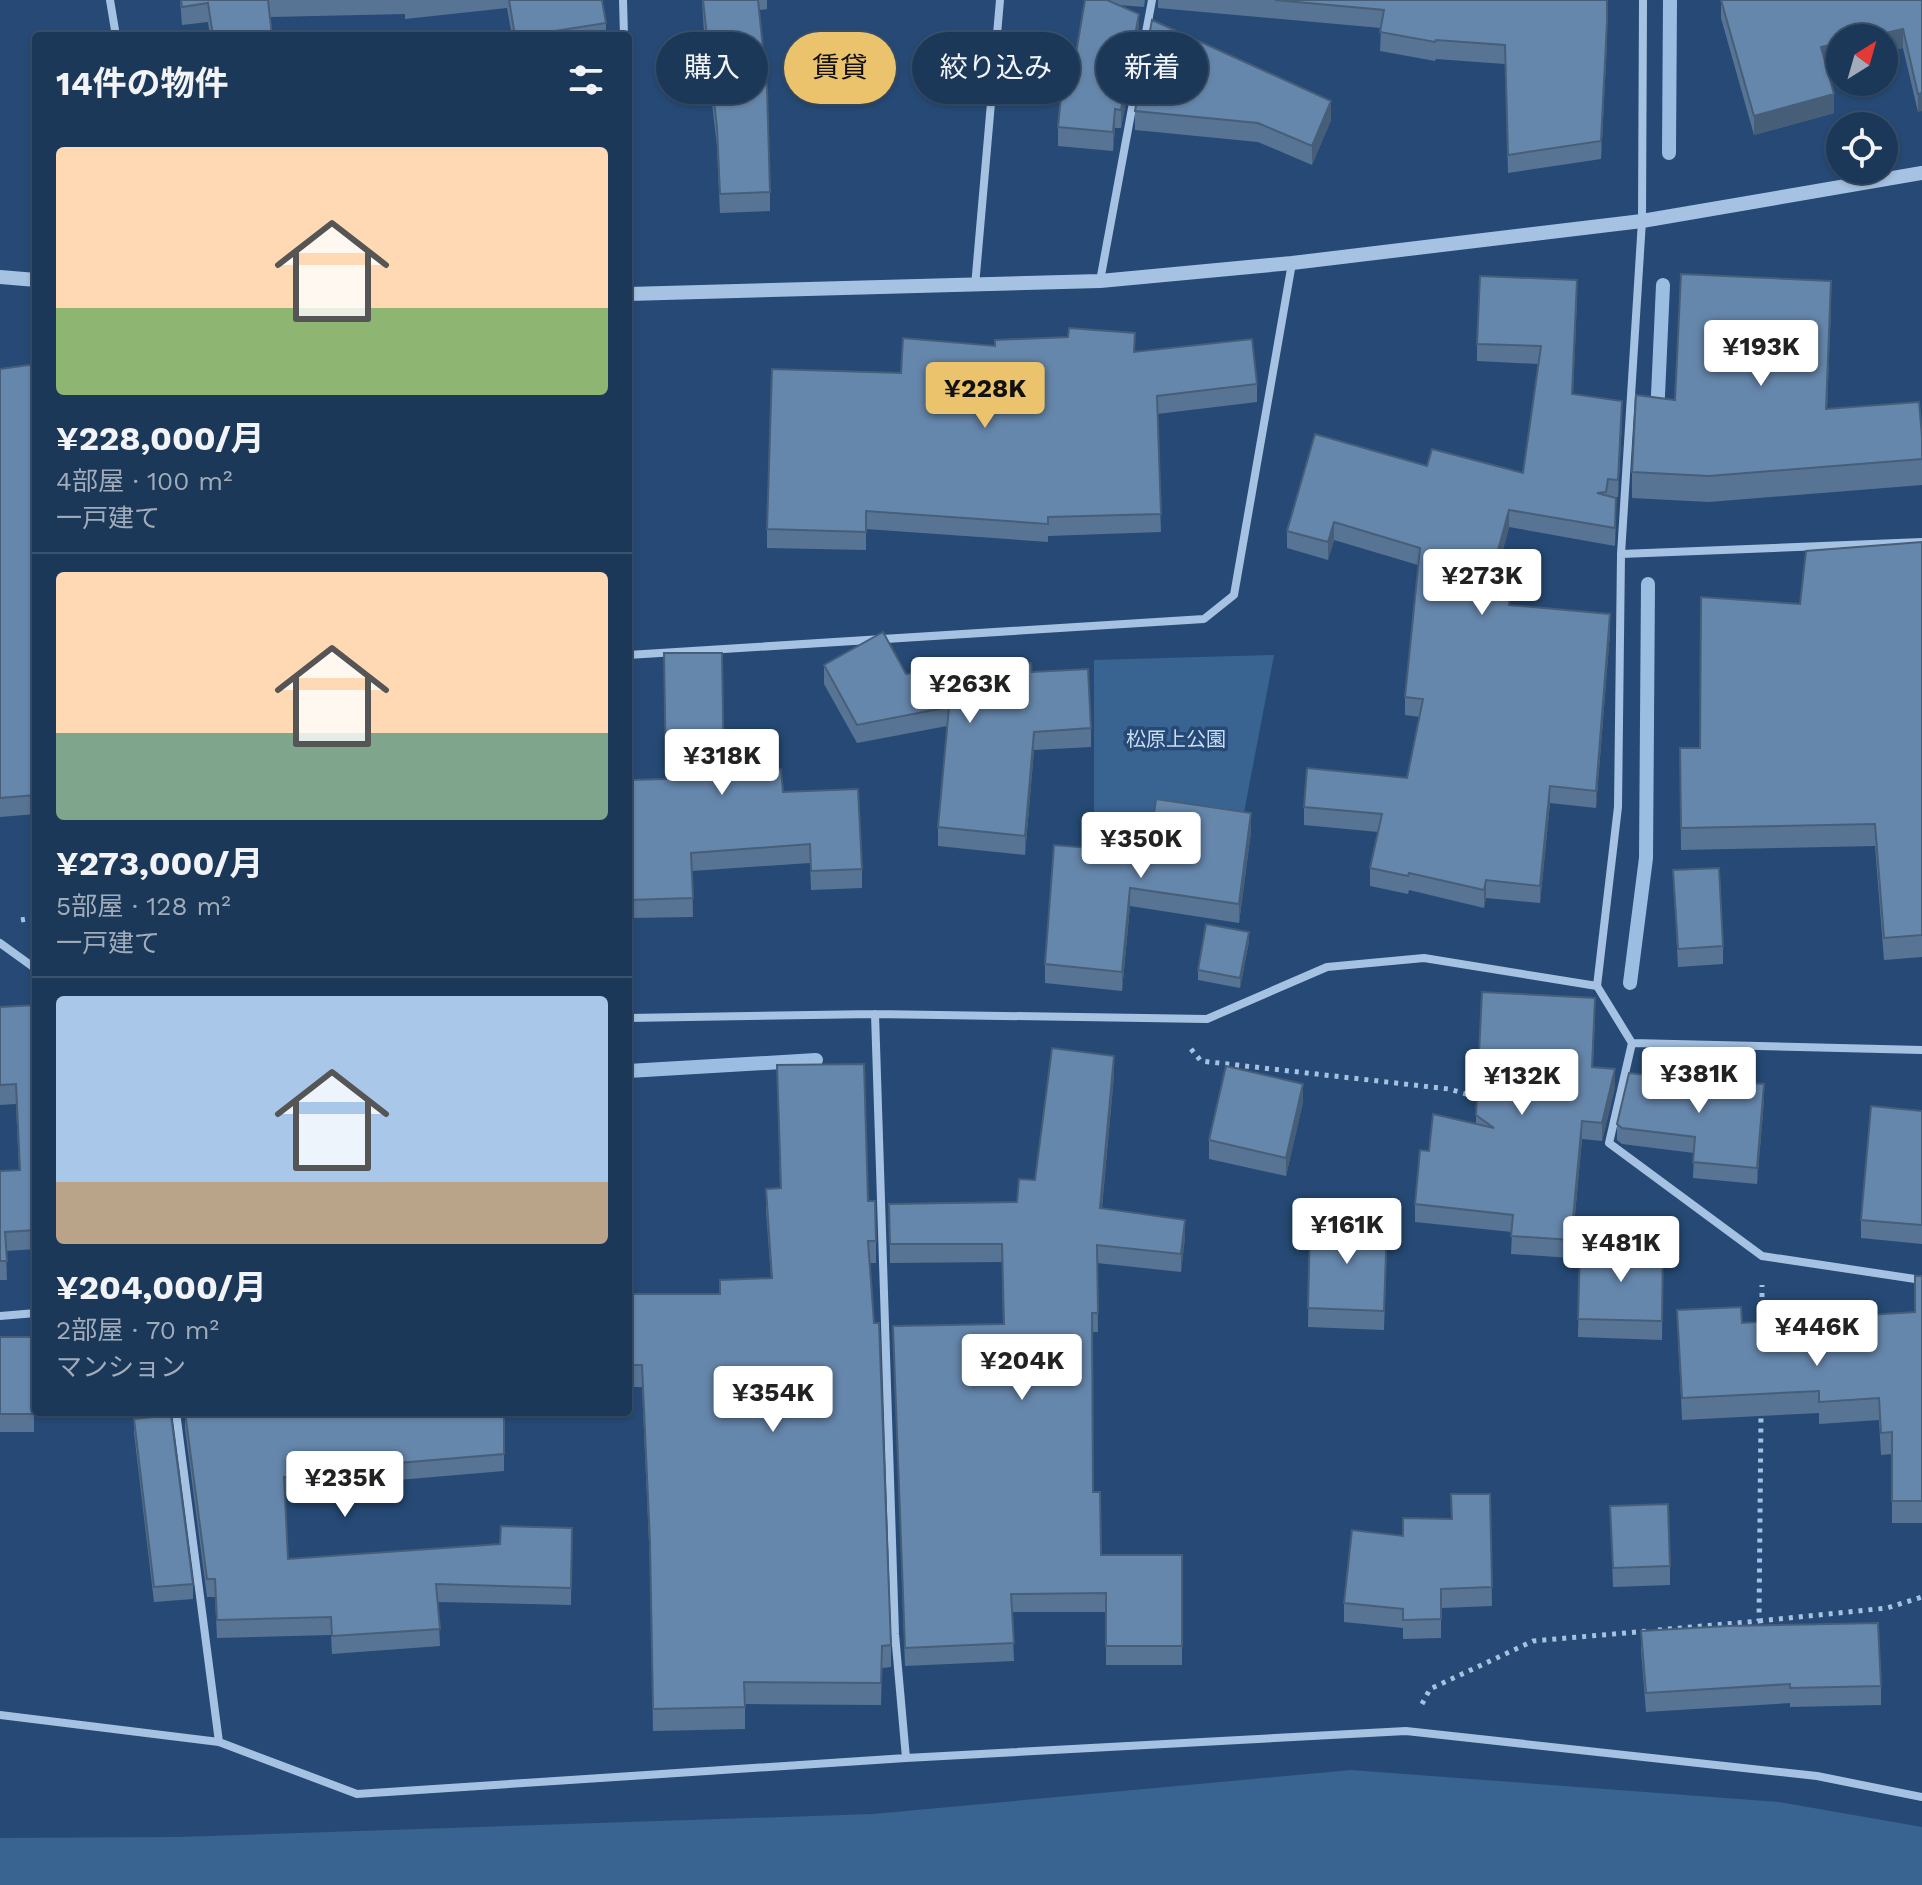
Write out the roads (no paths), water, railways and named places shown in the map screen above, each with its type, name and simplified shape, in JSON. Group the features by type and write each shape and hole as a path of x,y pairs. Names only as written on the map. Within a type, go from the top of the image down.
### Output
{"street":[{"path":"110,0 115,32"},
{"path":"623,0 624,32"},
{"path":"975,286 1000,0"},
{"path":"1100,281 1152,0"},
{"path":"1643,0 1642,221 1621,554 1618,807 1597,986 1632,1043 1609,1143 1762,1256 1922,1280"},
{"path":"632,294 1100,281 1292,263 1642,221 1922,173"},
{"path":"632,655 1204,619 1234,595 1292,263"},
{"path":"0,277 32,280"},
{"path":"1621,554 1922,542"},
{"path":"0,943 32,966"},
{"path":"632,1018 875,1014 1207,1019 1327,967 1424,958 1597,986"},
{"path":"875,1014 895,1634 906,1758"},
{"path":"1632,1043 1922,1050"},
{"path":"0,1316 32,1313"},
{"path":"177,1416 219,1742"},
{"path":"0,1715 219,1742 357,1794 906,1758 1406,1731 1817,1776 1922,1797"}],"waterway":[{"path":"1669,153 1670,0"},
{"path":"1657,417 1663,285"},
{"path":"1630,983 1646,858 1648,584"},
{"path":"632,1071 816,1060"}],"park label":[{"name":"松原上公園","path":"1176,739"}]}
